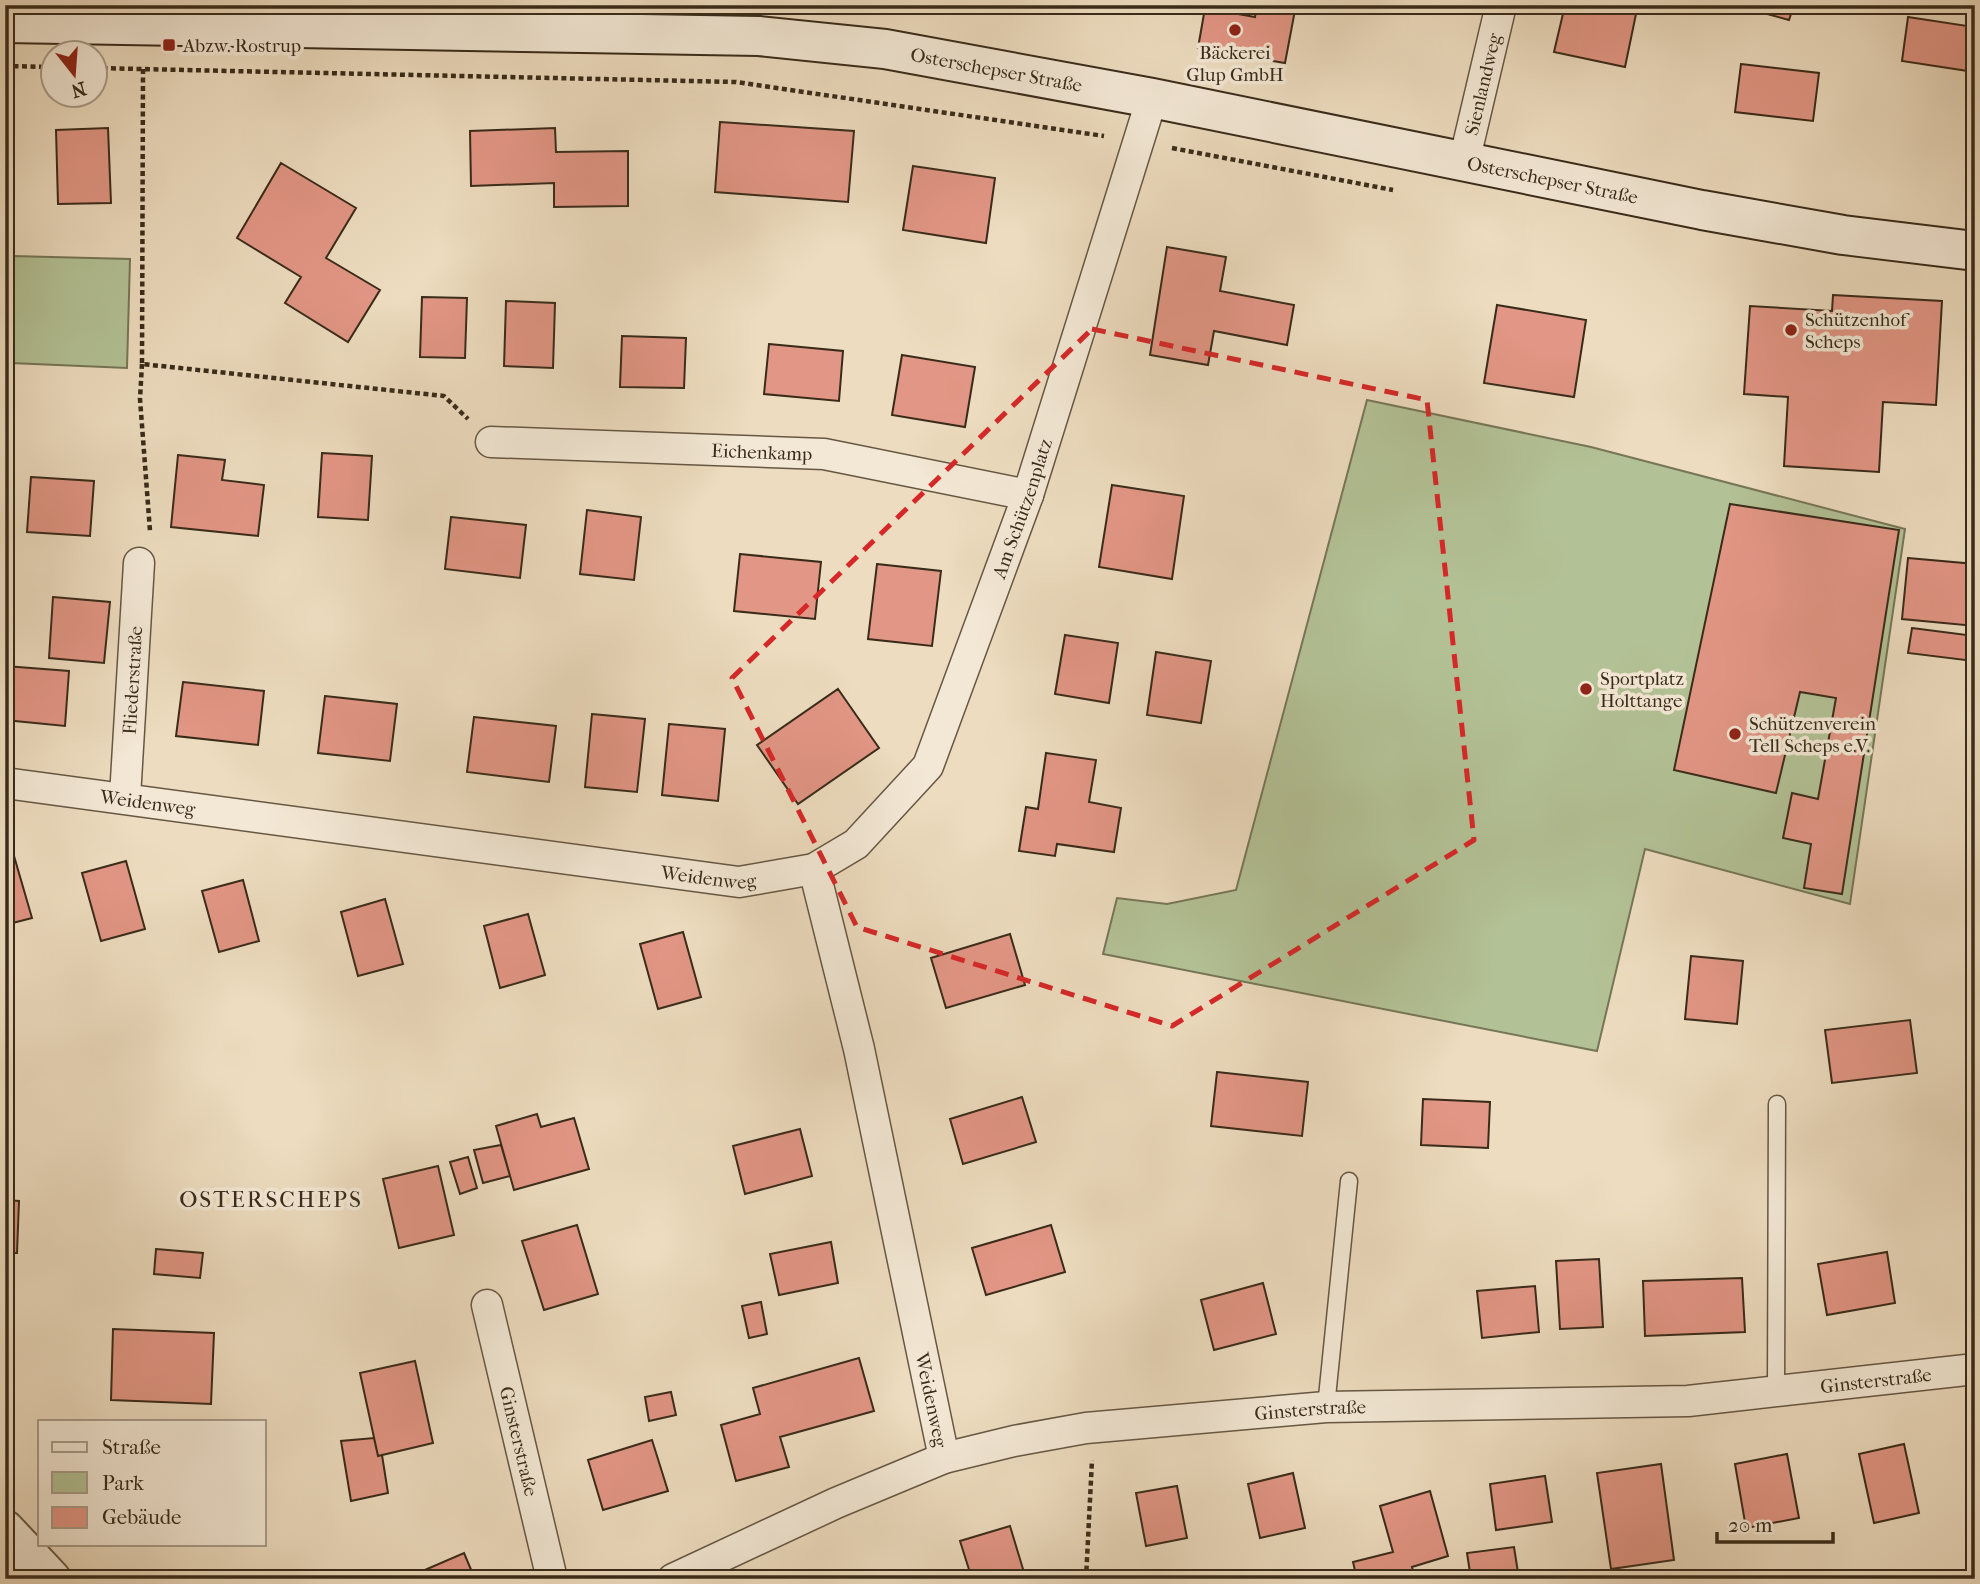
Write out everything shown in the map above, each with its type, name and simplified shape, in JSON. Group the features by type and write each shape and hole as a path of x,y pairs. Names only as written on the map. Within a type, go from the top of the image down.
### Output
{"main road":[{"name":"Osterschepser Straße","path":"5,23 760,36 885,49 1152,98 1464,162 1843,235 1975,251"},
{"path":"5,1530 51,1579"}],"street":[{"name":"Sienlandweg","path":"1464,162 1501,5"},
{"name":"Am Schützenplatz","path":"814,869 856,844 928,766 1028,495 1152,98"},
{"name":"Eichenkamp","path":"491,442 824,454 1028,495"},
{"name":"Fliederstraße","path":"125,797 139,563"},
{"name":"Weidenweg","path":"5,783 125,797 738,882 814,869 859,1049 944,1458"},
{"name":"Ginsterstraße","path":"487,1305 552,1579"},
{"name":"Ginsterstraße","path":"673,1579 836,1503 944,1458 1014,1441 1086,1428 1326,1407 1688,1401 1975,1369"}],"lane":[{"path":"1776,1391 1777,1104"},
{"path":"1326,1407 1349,1181"}],"path":[{"path":"5,66 38,67"},
{"path":"108,68 736,82 1139,141 1400,191"},
{"path":"139,563 151,527 141,399 143,69"},
{"path":"142,364 444,396 491,442"},
{"path":"1086,1428 1092,1455 1086,1579"}],"highlighted area":[{"path":"1092,329 1427,400 1474,840 1172,1026 857,927 732,678"}],"green space":[{"path":"12,256 130,259 127,368 11,363"},
{"name":"Sportplatz Holttange","path":"1367,400 1591,447 1905,529 1850,904 1645,849 1597,1051 1103,954 1117,898 1167,904 1236,890"}],"building":[{"path":"1257,5 1296,5 1285,63 1198,48 1205,8 1255,17"},
{"path":"1565,5 1595,5 1636,14 1625,67 1554,52"},
{"path":"1734,5 1794,5 1789,20"},
{"path":"1908,17 1974,27 1968,71 1902,61"},
{"path":"1741,64 1819,73 1813,121 1735,112"},
{"path":"5,116 8,186 5,186"},
{"path":"720,122 854,131 848,202 715,192"},
{"path":"108,128 111,203 58,204 56,130"},
{"path":"555,128 556,152 628,151 628,206 554,207 554,183 471,186 470,131"},
{"path":"281,163 356,208 326,258 380,290 348,342 285,303 301,277 237,238"},
{"path":"913,166 995,178 986,243 903,230"},
{"path":"1167,247 1226,257 1220,291 1294,305 1287,345 1214,331 1208,365 1150,355"},
{"path":"1833,295 1942,301 1936,405 1883,402 1879,472 1784,466 1788,397 1744,394 1750,306 1832,311"},
{"path":"422,297 467,298 465,358 420,357"},
{"path":"506,301 555,303 553,368 504,366"},
{"path":"1497,305 1586,320 1574,397 1484,383"},
{"path":"622,336 686,338 684,388 620,387"},
{"path":"769,344 843,351 839,401 764,394"},
{"path":"902,355 975,367 965,427 892,415"},
{"path":"322,453 372,456 368,520 318,517"},
{"path":"178,455 225,460 222,480 264,485 258,536 171,527"},
{"path":"31,477 94,481 90,536 27,532"},
{"path":"1112,485 1184,496 1172,579 1099,567"},
{"name":"Schützenverein Tell Scheps e.V.","path":"1730,504 1899,530 1842,894 1804,888 1811,844 1783,838 1792,793 1818,799 1836,698 1800,692 1776,793 1674,770"},
{"path":"587,510 641,517 634,580 580,574"},
{"path":"451,517 526,525 520,578 445,569"},
{"path":"740,554 821,562 815,619 734,611"},
{"path":"1908,558 1975,564 1975,626 1902,619"},
{"path":"877,564 941,571 932,646 868,639"},
{"path":"53,597 110,602 104,663 49,658"},
{"path":"1912,628 1975,636 1973,661 1908,653"},
{"path":"1065,635 1118,643 1109,703 1055,694"},
{"path":"1156,652 1211,661 1201,723 1147,715"},
{"path":"5,666 69,671 65,726 5,720"},
{"path":"183,682 264,691 258,745 176,736"},
{"path":"838,689 879,748 798,804 757,745"},
{"path":"325,696 397,704 390,761 318,753"},
{"path":"592,714 645,719 637,792 585,787"},
{"path":"474,717 556,726 549,782 467,772"},
{"path":"669,724 725,729 718,801 662,795"},
{"path":"1046,753 1096,760 1089,802 1121,808 1114,852 1057,844 1055,856 1019,851 1026,807 1038,809"},
{"path":"12,849 32,918 5,925 5,851"},
{"path":"126,861 145,929 101,941 82,873"},
{"path":"243,880 259,941 219,952 202,891"},
{"path":"385,899 403,964 358,976 341,912"},
{"path":"528,914 545,975 500,988 484,926"},
{"path":"683,932 701,997 658,1009 640,944"},
{"path":"1010,934 1025,985 946,1008 931,958"},
{"path":"1691,956 1743,961 1737,1024 1685,1019"},
{"path":"1910,1020 1917,1073 1832,1083 1825,1030"},
{"path":"1217,1072 1308,1082 1302,1136 1211,1126"},
{"path":"1022,1097 1036,1142 963,1164 950,1119"},
{"path":"1423,1099 1490,1102 1488,1148 1421,1145"},
{"path":"537,1114 541,1127 574,1118 589,1169 514,1190 496,1126"},
{"path":"800,1129 812,1176 745,1194 733,1146"},
{"path":"501,1145 510,1176 483,1183 474,1150"},
{"path":"468,1157 477,1188 460,1194 450,1162"},
{"path":"438,1166 454,1235 399,1248 383,1179"},
{"path":"1975,1178 1975,1219 1969,1219 1967,1179"},
{"path":"5,1200 19,1201 17,1253 5,1253"},
{"path":"577,1225 598,1294 544,1310 522,1241"},
{"path":"1051,1225 1065,1272 986,1295 972,1248"},
{"path":"831,1242 838,1283 779,1295 770,1254"},
{"path":"156,1249 203,1253 200,1278 154,1274"},
{"path":"1887,1252 1895,1303 1827,1315 1818,1264"},
{"path":"1599,1259 1603,1327 1560,1329 1556,1261"},
{"path":"1742,1278 1745,1332 1645,1336 1643,1281"},
{"path":"1263,1283 1276,1334 1214,1350 1201,1300"},
{"path":"1535,1286 1539,1332 1482,1338 1477,1291"},
{"path":"761,1302 767,1334 749,1338 742,1306"},
{"path":"113,1329 214,1333 211,1404 111,1400"},
{"path":"859,1358 874,1411 780,1437 789,1467 736,1481 721,1425 760,1414 753,1388"},
{"path":"415,1361 433,1443 378,1456 360,1373"},
{"path":"671,1392 676,1415 649,1421 645,1397"},
{"path":"374,1438 378,1456 382,1455 388,1493 351,1501 341,1441"},
{"path":"652,1440 668,1491 603,1510 588,1460"},
{"path":"1904,1444 1919,1513 1874,1523 1859,1454"},
{"path":"1787,1454 1799,1518 1746,1528 1735,1464"},
{"path":"1661,1464 1674,1560 1611,1569 1597,1473"},
{"path":"1293,1473 1305,1528 1260,1538 1248,1484"},
{"path":"1545,1476 1552,1522 1496,1530 1490,1484"},
{"path":"1177,1486 1187,1538 1146,1546 1136,1493"},
{"path":"1430,1491 1448,1556 1412,1567 1415,1579 1357,1579 1353,1562 1393,1552 1380,1506"},
{"path":"1010,1526 1026,1579 972,1579 960,1541"},
{"path":"1514,1547 1519,1579 1471,1579 1467,1553"},
{"path":"464,1553 475,1579 404,1579"}],"place":[{"name":"Bäckerei Glup GmbH","path":"1235,30"},
{"name":"Abzw. Rostrup","path":"169,45"},
{"name":"Schützenhof Scheps","path":"1791,330"},
{"name":"Sportplatz Holttange","path":"1586,689"},
{"name":"Schützenverein Tell Scheps e.V.","path":"1735,734"}],"district":[{"name":"OSTERSCHEPS","path":"271,1199"}]}
